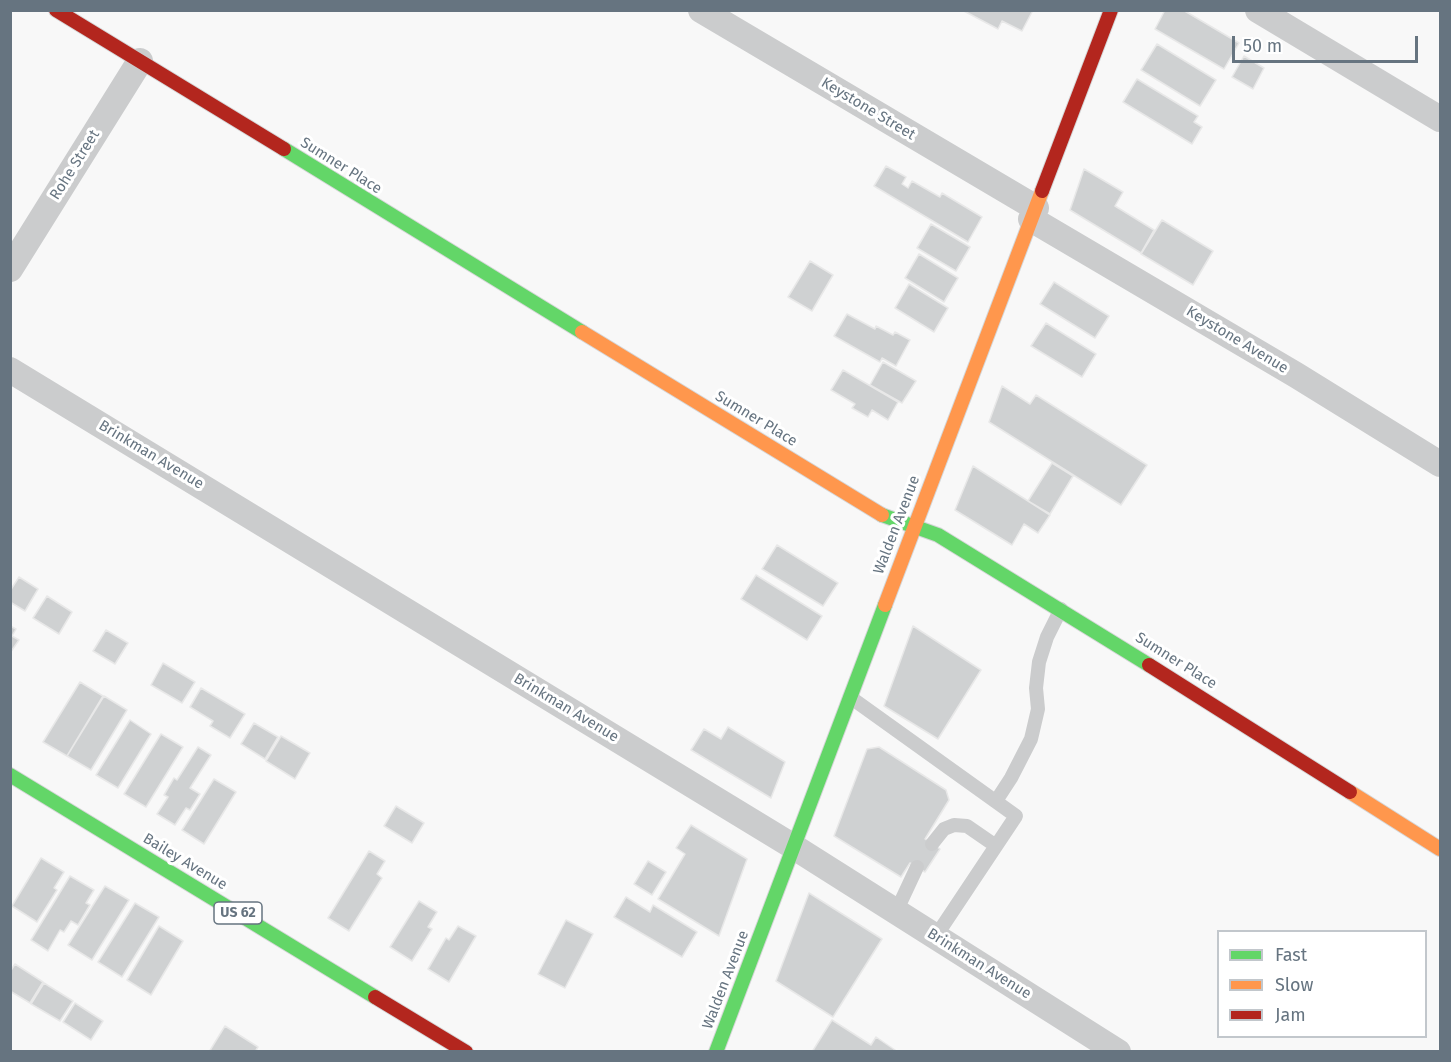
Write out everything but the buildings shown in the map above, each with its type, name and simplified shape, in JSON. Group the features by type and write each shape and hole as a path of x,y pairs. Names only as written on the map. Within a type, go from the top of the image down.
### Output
{"main road":[{"name":"Sumner Place","path":"56,10 885,518 938,535 1062,609 1440,849"},
{"name":"Walden Avenue","path":"716,1052 1111,10"},
{"name":"Bailey Avenue","path":"10,775 466,1052"}],"street":[{"name":"Keystone Street","path":"700,10 1034,214"},
{"path":"1258,10 1440,119"},
{"name":"Rohe Street","path":"10,269 140,61"},
{"name":"Keystone Avenue","path":"1034,214 1440,464"},
{"name":"Brinkman Avenue","path":"10,370 794,847 1118,1052"}],"lane":[{"path":"996,801 1031,739 1038,709 1036,688 1039,662 1047,637 1062,609"},
{"path":"850,697 1016,816 936,936"},
{"path":"932,844 944,829 954,825 967,826 996,846"},
{"path":"896,912 917,867"}],"traffic: fast":[{"path":"284,149 582,332"},
{"path":"882,515 938,535 1149,665"},
{"path":"716,1052 885,605"},
{"path":"10,775 375,997"}],"traffic: slow":[{"path":"885,605 1042,191"},
{"path":"582,332 882,515"},
{"path":"1350,792 1440,849"}],"traffic: jam":[{"path":"56,10 284,149"},
{"path":"1042,191 1111,10"},
{"path":"1149,665 1350,792"},
{"path":"375,997 466,1052"}]}
